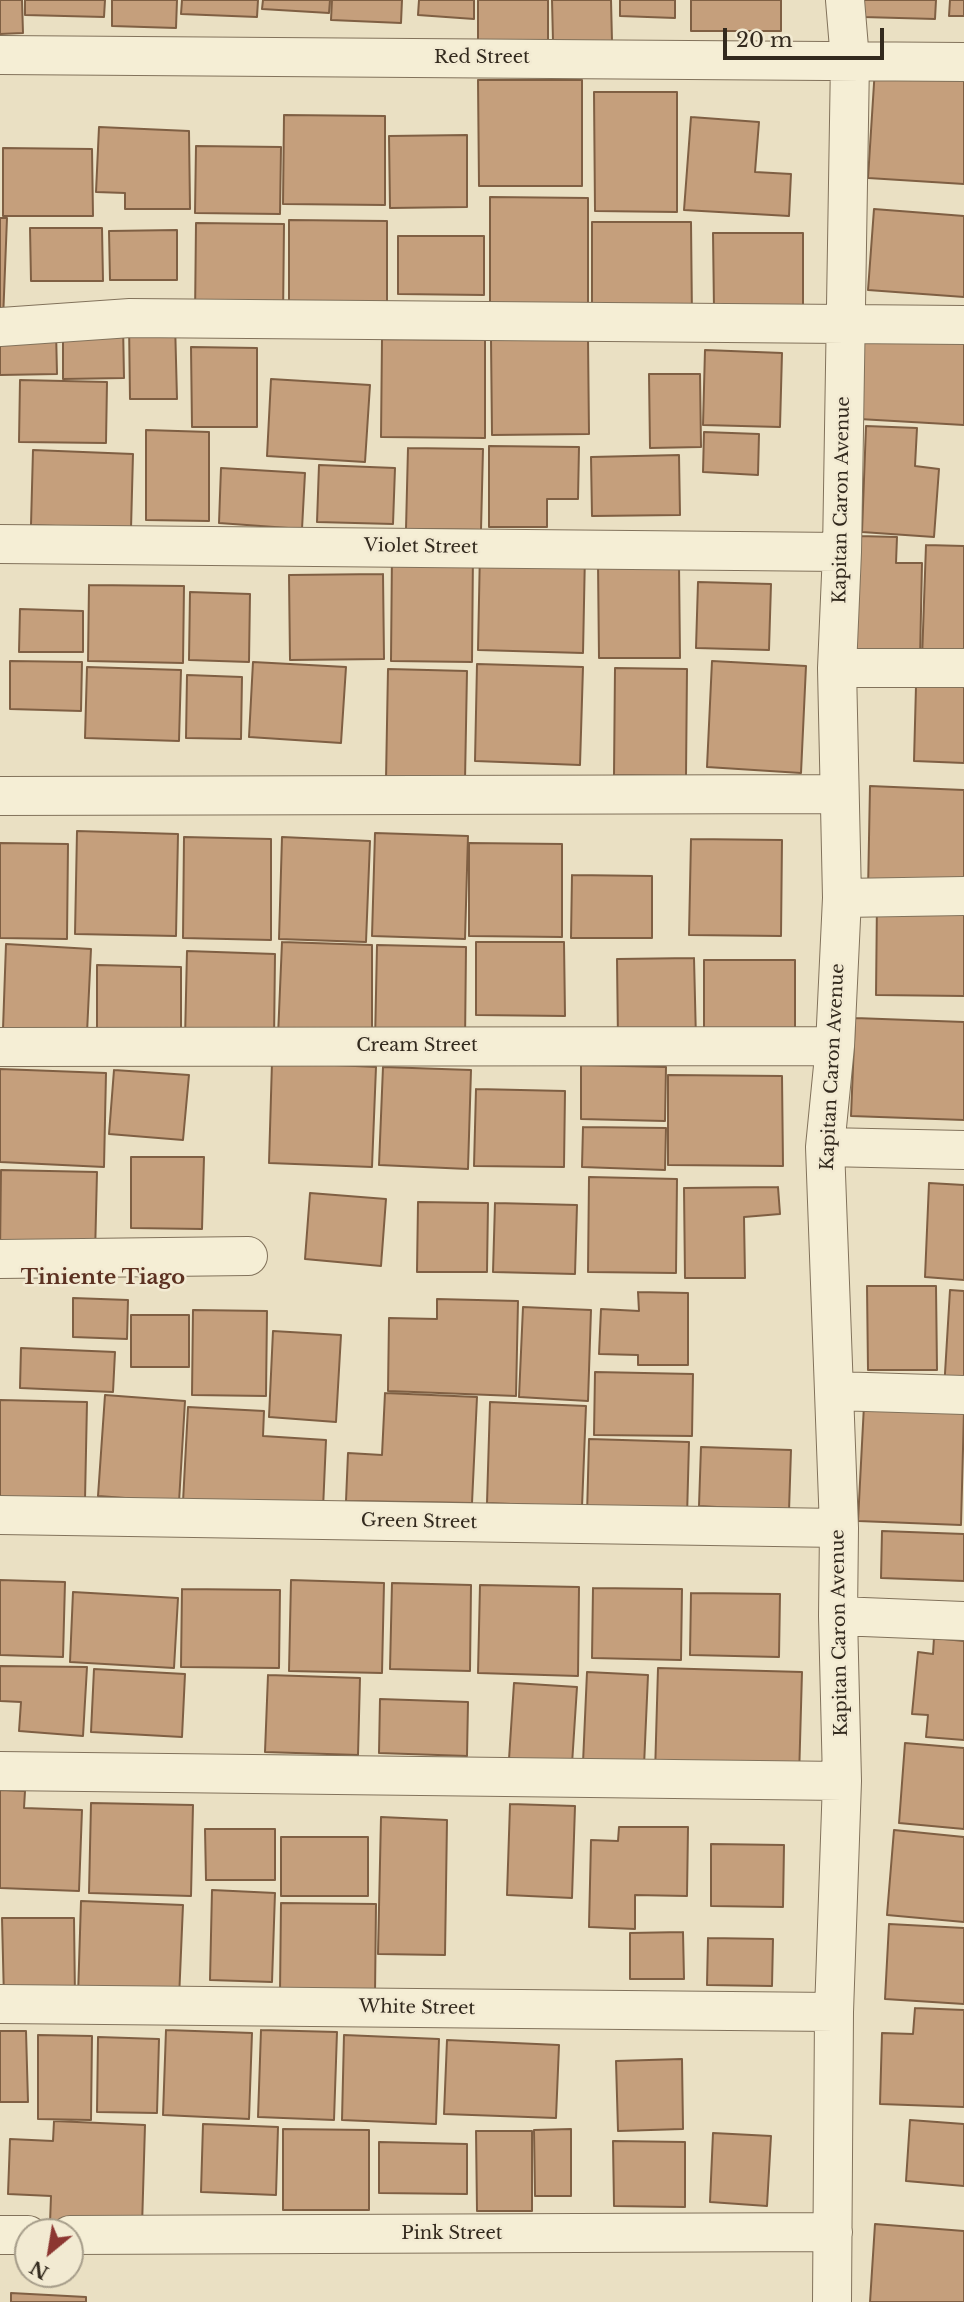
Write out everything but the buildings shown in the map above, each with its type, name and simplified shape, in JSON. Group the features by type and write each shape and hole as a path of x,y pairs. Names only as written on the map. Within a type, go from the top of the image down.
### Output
{"street":[{"name":"Kapitan Caron Avenue","path":"832,2302 834,2012 842,1781 839,1528 825,1147 835,1046 842,898 837,668 842,552 850,60 845,0"},
{"name":"Red Street","path":"0,55 964,62"},
{"path":"0,327 130,318 964,326"},
{"name":"Violet Street","path":"0,544 842,552"},
{"path":"837,668 964,668"},
{"path":"0,796 839,794"},
{"path":"842,898 964,896"},
{"name":"Cream Street","path":"0,1047 835,1046"},
{"path":"825,1147 964,1150"},
{"path":"0,1259 248,1256"},
{"path":"834,1391 964,1395"},
{"name":"Green Street","path":"0,1515 839,1528"},
{"path":"838,1616 964,1621"},
{"path":"0,1771 842,1781"},
{"name":"White Street","path":"0,2004 834,2012"},
{"name":"Pink Street","path":"84,2235 833,2232"}],"district":[{"name":"Tiniente Tiago","path":"103,1278"}]}
